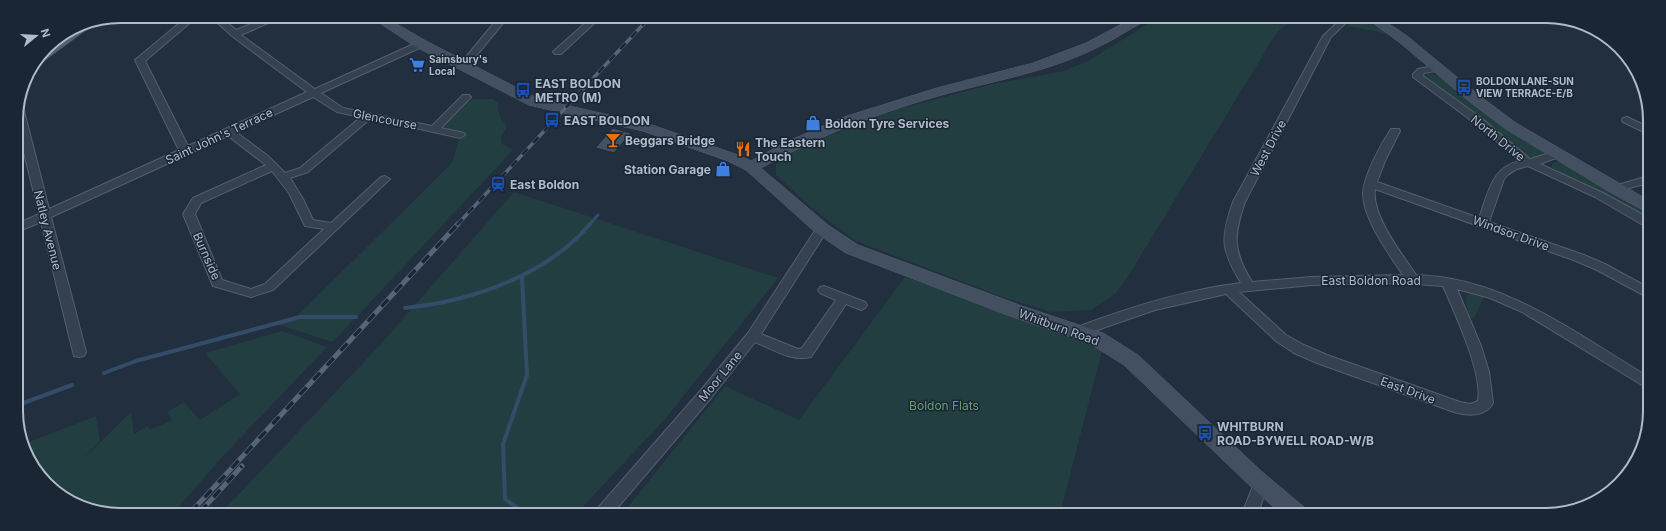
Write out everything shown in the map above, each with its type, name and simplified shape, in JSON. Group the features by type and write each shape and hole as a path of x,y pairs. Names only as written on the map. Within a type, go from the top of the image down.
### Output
{"main road":[{"name":"Whitburn Road","path":"389,23 421,44 534,102 647,128 733,158 751,167 822,229 852,249 1016,311 1096,338 1131,360 1289,508"},
{"path":"751,167 789,146 849,120 942,91 1038,66 1090,46 1130,23"},
{"path":"1380,23 1403,39 1492,112 1557,154 1643,204"}],"street":[{"path":"185,23 140,60 185,151"},
{"name":"Glencourse","path":"222,23 235,34 340,110 460,135"},
{"path":"235,34 262,23"},
{"path":"464,65 496,23"},
{"path":"558,52 590,23"},
{"name":"West Drive","path":"1249,286 1236,266 1230,245 1230,231 1234,214 1242,196 1327,36 1342,23"},
{"name":"Saint John's Terrace","path":"23,225 421,44"},
{"name":"North Drive","path":"1438,68 1421,71 1418,74 1418,77 1465,111 1528,162 1599,195 1643,220"},
{"path":"434,129 466,97"},
{"path":"283,177 304,170 369,115"},
{"path":"1627,120 1643,128"},
{"name":"Natley Avenue","path":"23,128 79,352"},
{"path":"229,131 273,166 283,177 297,198 310,222 334,227"},
{"path":"1395,131 1372,178 1369,194 1374,213 1383,233 1413,280"},
{"path":"1484,223 1500,178 1505,171 1517,165 1557,154"},
{"name":"Burnside","path":"273,166 197,201 189,214 217,283 251,293 269,287 385,179"},
{"path":"1615,189 1643,181"},
{"name":"Windsor Drive","path":"1371,184 1580,258 1601,267 1643,291"},
{"name":"Moor Lane","path":"607,508 706,394 753,336 822,229"},
{"name":"East Boldon Road","path":"1076,332 1166,302 1249,286 1309,280 1439,281 1476,289 1513,302 1643,381"},
{"name":"East Drive","path":"1228,289 1281,338 1299,349 1322,359 1430,398 1459,408 1471,410 1481,407 1486,403 1482,372 1474,346 1448,283"},
{"path":"824,290 861,305"},
{"path":"753,336 797,354 806,353 844,298"},
{"path":"1252,508 1261,483"}],"green space":[{"path":"1150,23 1270,23 1275,25 1277,23 1288,23 1277,32 1132,270 1116,293 1091,310 1051,312 1005,298 856,241 812,208 776,175 776,164 798,148 895,110 993,84 1064,71 1088,61"},
{"path":"1351,23 1374,23 1389,34 1347,26"},
{"path":"1428,74 1441,77 1542,151 1545,154 1544,157 1535,158 1521,154 1476,114 1426,78"},
{"path":"473,99 493,99 498,103 499,115 507,127 501,136 502,144 513,150 333,342 279,325 297,316 452,163 459,140 465,134 445,128 446,124 465,103"},
{"path":"1562,162 1643,209 1643,216 1612,198 1558,172 1551,167 1552,164"},
{"path":"514,192 778,278 665,419 582,508 226,508 379,346"},
{"name":"Boldon Flats","path":"905,277 1103,347 1062,508 627,508 725,386 799,420"},
{"path":"1469,294 1484,297 1474,318 1470,318 1466,303 1466,296"},
{"path":"282,331 327,347 224,455 178,508 120,508 95,505 71,495 61,488 39,465 28,442 96,416 100,441 77,465 131,412 134,434 147,426 150,430 172,420 167,412 184,402 200,420 240,394 205,353"}],"building":[{"name":"Beggars Bridge","path":"613,128 631,133 614,153 595,148"}],"waterway":[{"path":"589,225 598,215"},
{"path":"405,308 439,303 464,297 504,284 524,275 560,252 576,239 590,224"},
{"path":"517,508 505,499 503,444 527,375 522,277"},
{"path":"104,373 136,361 300,317 356,317"},
{"path":"23,403 72,385"}],"railway":[{"path":"457,225 644,23"},
{"path":"195,508 458,224"},
{"path":"204,508 242,466"}],"place":[{"name":"Sainsbury's Local","path":"417,65"},
{"name":"BOLDON LANE-SUN VIEW TERRACE-E/B","path":"1464,87"},
{"name":"EAST BOLDON METRO (M)","path":"523,90"},
{"name":"EAST BOLDON","path":"552,120"},
{"name":"Boldon Tyre Services","path":"813,123"},
{"name":"Beggars Bridge","path":"613,140"},
{"name":"The Eastern Touch","path":"743,149"},
{"name":"Station Garage","path":"723,169"},
{"name":"East Boldon","path":"498,184"},
{"name":"WHITBURN ROAD-BYWELL ROAD-W/B","path":"1205,433"}]}
